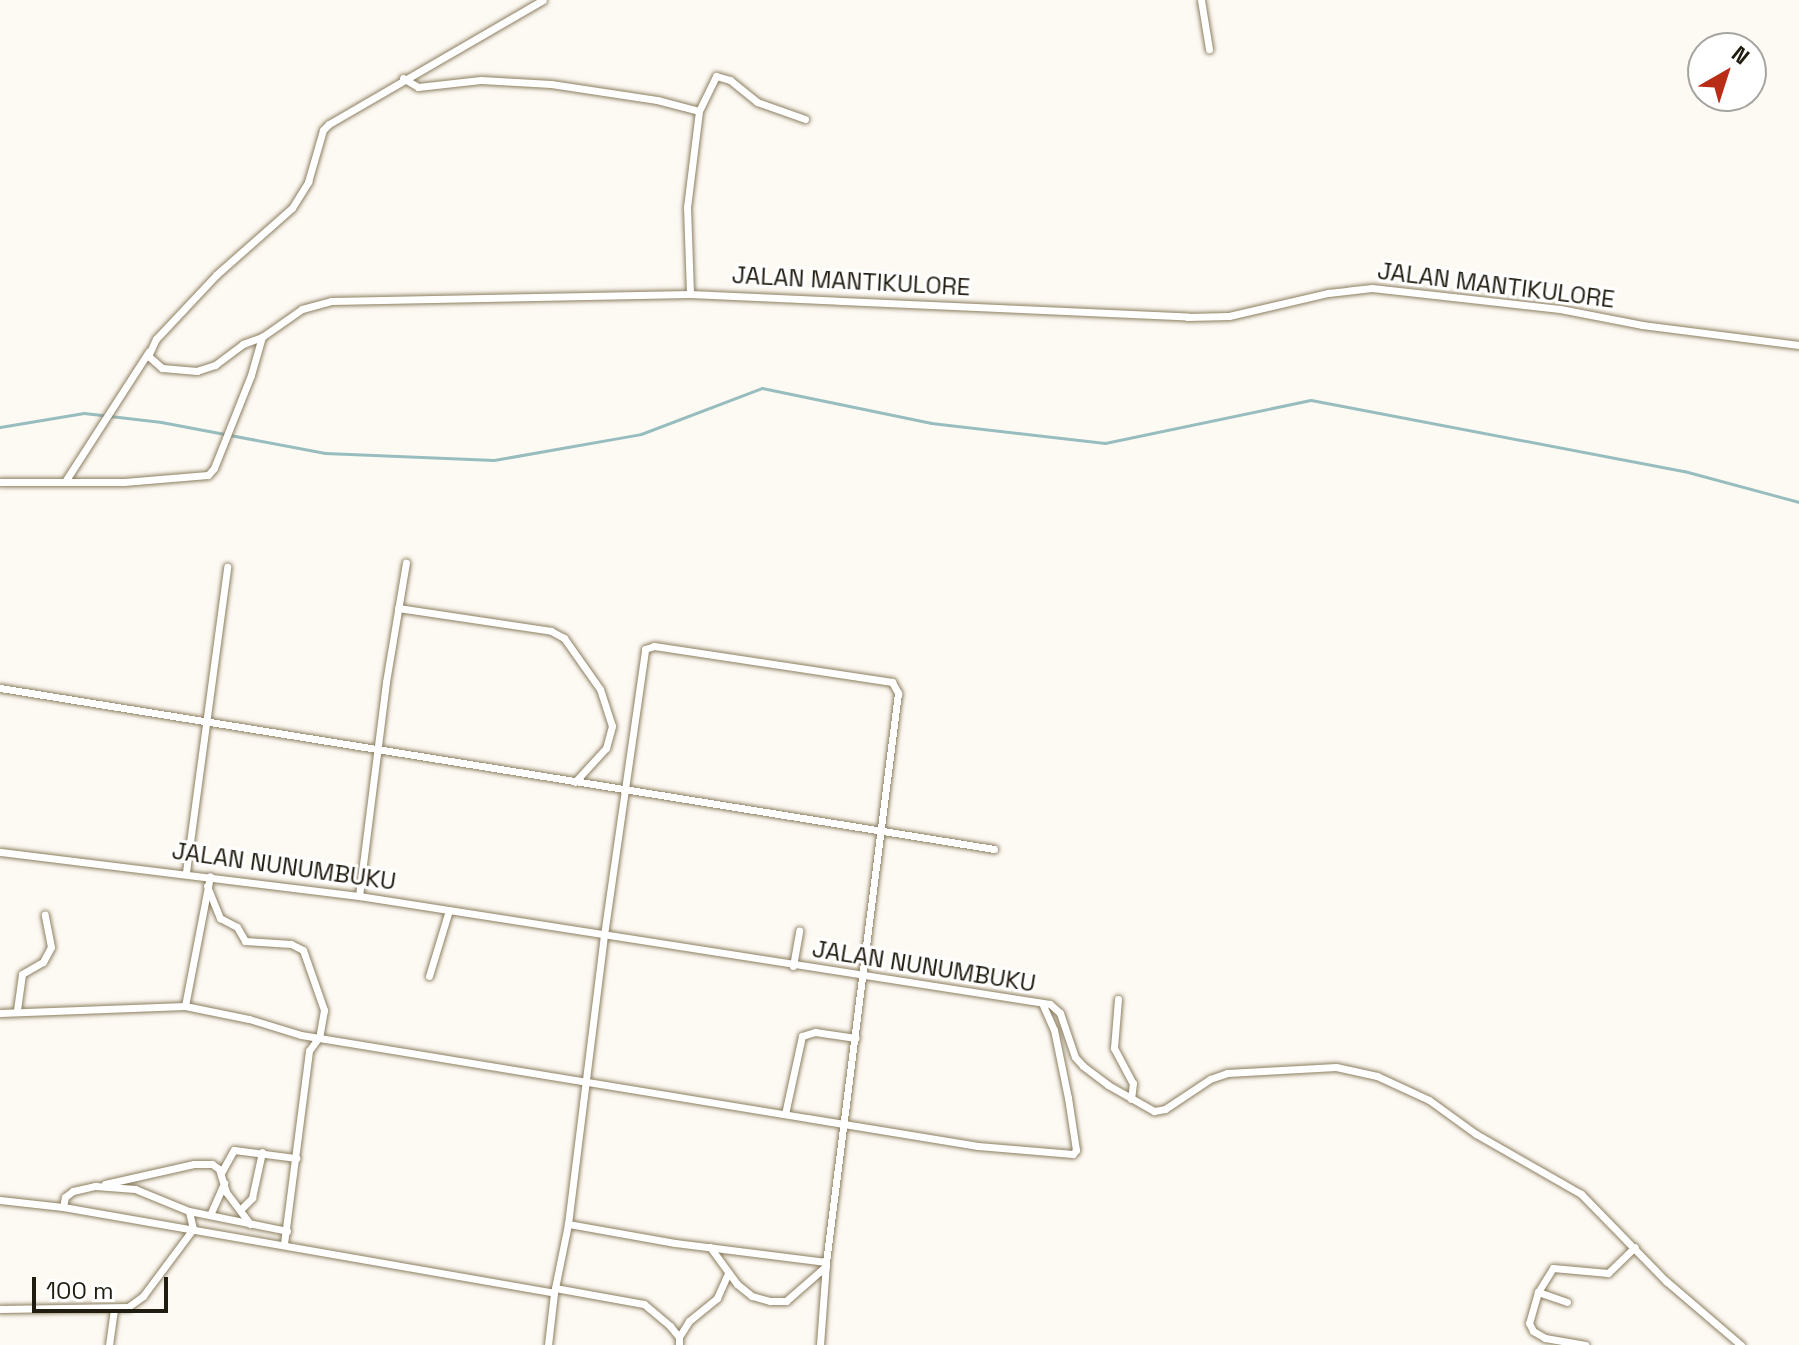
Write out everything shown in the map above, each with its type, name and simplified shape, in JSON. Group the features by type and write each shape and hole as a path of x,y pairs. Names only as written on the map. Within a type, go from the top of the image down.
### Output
{"street":[{"path":"66,480 149,351 216,275 292,208 308,182 325,127 403,78 543,0"},
{"path":"1201,0 1209,49"},
{"path":"690,294 687,207 699,111 716,76 730,80 757,102 805,119"},
{"path":"403,78 418,87 481,80 551,84 657,100 699,111"},
{"name":"JALAN MANTIKULORE","path":"149,351 148,356 156,366 197,371 215,365 243,344 262,337 302,309 331,301 690,294 1187,317 1229,316 1328,293 1372,288 1560,309 1642,325 1799,345"},
{"path":"0,482 124,482 200,478 211,472 262,337"},
{"path":"359,896 377,749 406,563"},
{"path":"186,872 227,567"},
{"path":"398,608 551,631 564,638 600,689 612,726 606,748 575,782"},
{"path":"548,1345 554,1290 568,1224 604,935 647,647 883,679 897,687 864,976 826,1264 820,1345"},
{"path":"0,688 994,849"},
{"name":"JALAN NUNUMBUKU","path":"0,852 186,872 359,896 1057,1007 1075,1057 1093,1075 1151,1110 1160,1111 1210,1079 1227,1073 1336,1067 1377,1076 1429,1100 1476,1134 1566,1183 1635,1247 1666,1281 1741,1345"},
{"path":"185,1006 210,876"},
{"path":"207,886 220,918 237,927 245,941 291,944 303,950 324,1010 319,1037 309,1051 284,1244"},
{"path":"429,976 449,910"},
{"path":"17,1010 22,974 40,965 49,954 51,941 45,915"},
{"path":"793,966 799,931"},
{"path":"1118,999 1114,1048 1133,1083 1131,1099"},
{"path":"0,1013 185,1006 249,1019 282,1032 978,1146 1075,1154 1054,1030 1043,1005"},
{"path":"785,1114 802,1036 815,1032 856,1038"},
{"path":"210,1215 231,1151 296,1158"},
{"path":"241,1209 252,1198 262,1152"},
{"path":"63,1207 69,1192 194,1164 215,1165 223,1177 226,1192 250,1225"},
{"path":"95,1186 135,1189 189,1211 287,1231"},
{"path":"0,1200 63,1207 644,1304 679,1341 689,1321 717,1298 728,1273"},
{"path":"0,1309 69,1306 114,1310 128,1307 143,1296 193,1229 189,1211"},
{"path":"568,1224 826,1264"},
{"path":"710,1247 747,1293 780,1302 791,1297 826,1264"},
{"path":"1585,1345 1545,1338 1533,1331 1529,1323 1538,1292 1557,1266 1608,1273 1635,1247"},
{"path":"1538,1292 1567,1302"},
{"path":"109,1345 114,1310"}],"waterway":[{"path":"0,427 84,413 161,422 325,453 494,460 641,434 762,388 931,423 1105,443 1311,400 1684,471 1799,502"}]}
